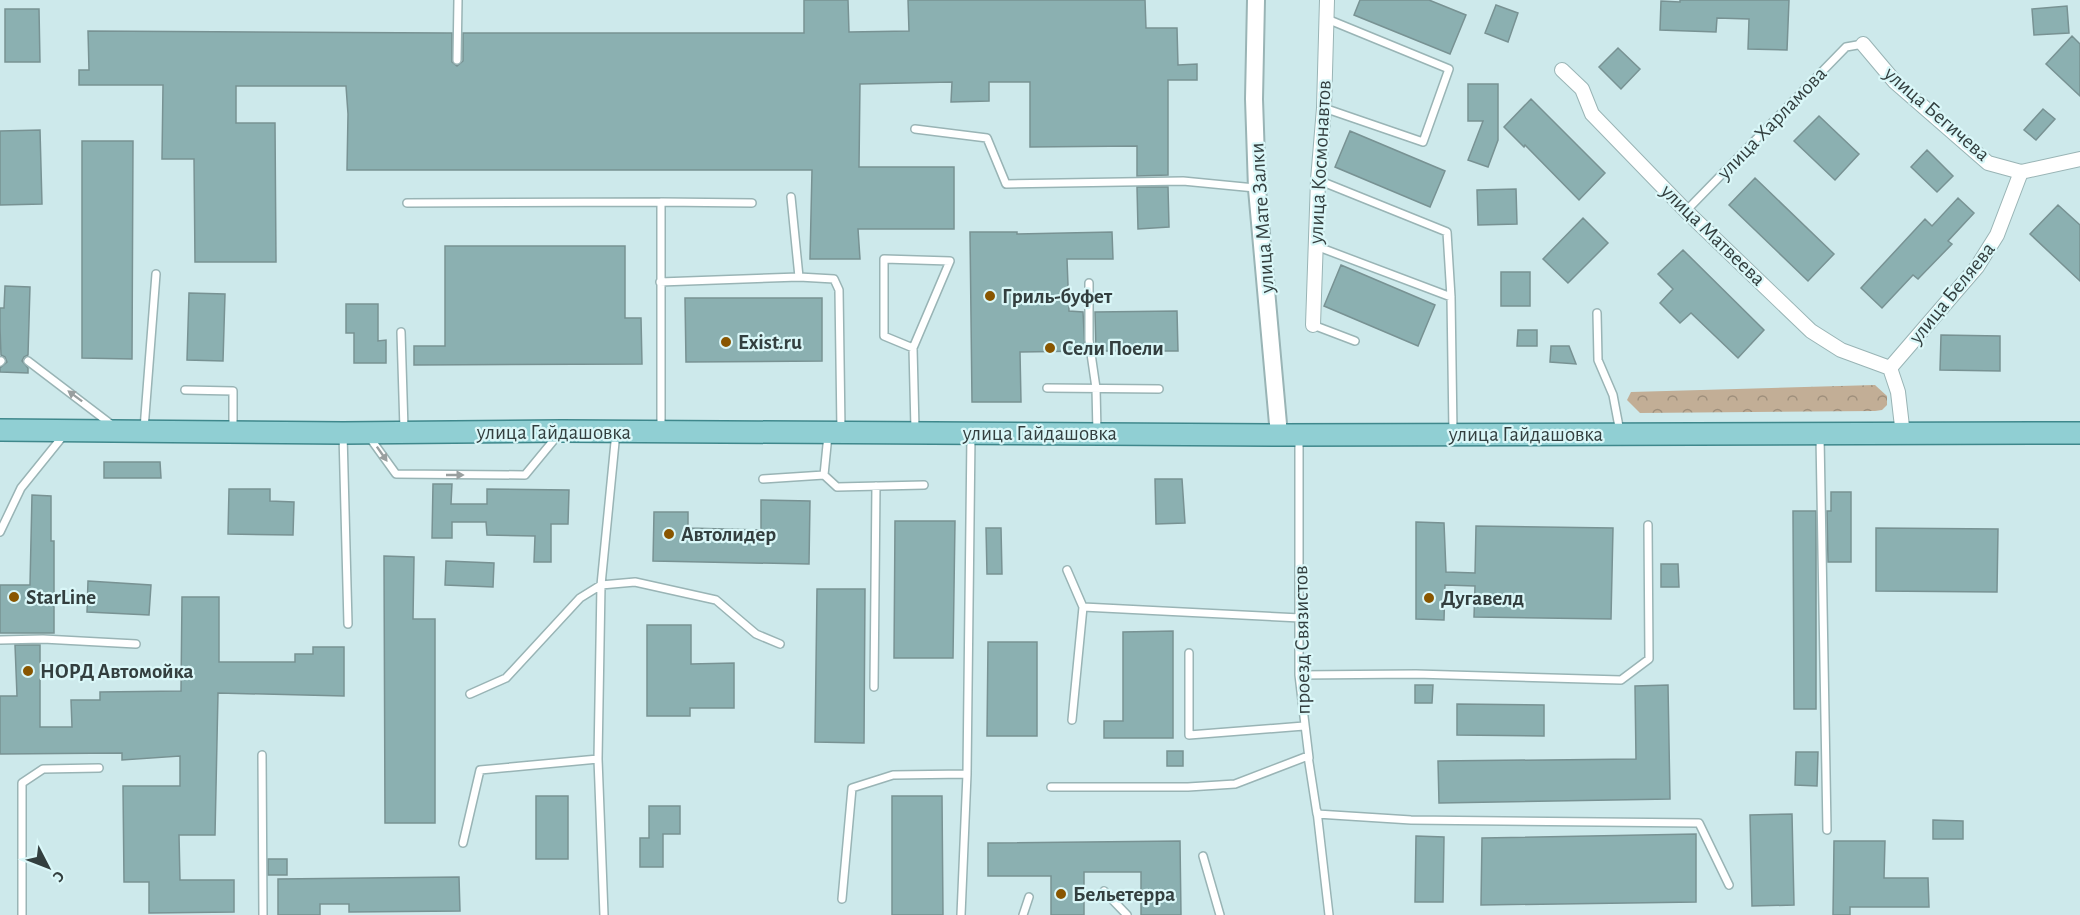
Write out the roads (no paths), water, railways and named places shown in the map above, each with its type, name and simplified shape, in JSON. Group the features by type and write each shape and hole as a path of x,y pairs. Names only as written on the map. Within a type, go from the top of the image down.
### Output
{"main road":[{"path":"0,422 28,430"},
{"name":"улица Гайдашовка","path":"0,430 232,433 562,431 1903,435 2080,433"},
{"path":"0,438 28,430"}],"street":[{"name":"улица Мате Залки","path":"1256,0 1254,99 1257,189 1289,434"},
{"name":"улица Космонавтов","path":"1313,325 1327,0"},
{"name":"улица Бегичева","path":"1863,44 1895,82 1988,163 2021,172"},
{"name":"улица Матвеева","path":"1562,70 1582,89 1592,114 1686,211 1811,331 1841,350 1890,368"},
{"path":"2021,172 2080,159"},
{"name":"улица Беляева","path":"1890,368 1977,267 1997,236 2021,172"},
{"path":"1890,368 1898,392 1903,435"}],"lane":[{"path":"458,0 458,60"},
{"path":"1324,108 1422,142 1449,69 1327,19"},
{"name":"улица Харламова","path":"1686,211 1846,47 1863,44"},
{"path":"915,129 987,138 1006,184 1183,181 1257,189"},
{"path":"1318,180 1447,232 1451,297 1453,434"},
{"path":"790,197 799,277"},
{"path":"661,432 662,202"},
{"path":"407,203 752,203"},
{"path":"1315,245 1451,297"},
{"path":"913,348 884,336 884,259 950,261 913,348 915,432"},
{"path":"144,432 156,274"},
{"path":"660,282 799,277 834,279 839,290 835,432 824,475"},
{"path":"1089,283 1089,340 1096,388 1097,433"},
{"path":"1597,313 1599,360 1613,395 1620,434"},
{"path":"1313,325 1355,341"},
{"path":"401,332 404,432"},
{"path":"28,361 121,432"},
{"path":"1047,388 1159,389"},
{"path":"186,390 234,391 232,433"},
{"path":"367,433 396,474 525,475 562,431"},
{"path":"0,532 21,488 67,432"},
{"path":"604,915 598,759 601,585 616,432"},
{"path":"961,915 968,774 972,432"},
{"path":"343,433 348,624"},
{"name":"проезд Связистов","path":"1289,434 1300,618 1299,675 1317,814"},
{"path":"1820,434 1827,830"},
{"path":"763,479 824,475 837,487 924,485"},
{"path":"874,687 876,486"},
{"path":"1299,675 1416,674 1621,680 1648,659 1648,525"},
{"path":"1067,570 1083,607 1072,720"},
{"path":"470,694 506,678 580,598 601,585 635,582 716,600 756,634 780,644"},
{"path":"1083,607 1300,618"},
{"path":"0,640 43,639 136,645"},
{"path":"1189,653 1189,735 1304,726"},
{"path":"262,755 263,915"},
{"path":"1051,787 1188,787 1235,784 1308,756"},
{"path":"463,843 480,770 598,759"},
{"path":"22,915 22,783 44,769 99,768"},
{"path":"842,899 852,788 893,775 968,774"},
{"path":"1329,915 1317,814 1411,819 1699,823 1729,885"},
{"path":"1203,856 1220,915"},
{"path":"1104,891 1127,915"},
{"path":"1023,915 1029,897"}],"place":[{"name":"Гриль-буфет","path":"990,296"},
{"name":"Exist.ru","path":"726,342"},
{"name":"Сели Поели","path":"1050,348"},
{"name":"Автолидер","path":"669,534"},
{"name":"StarLine","path":"14,597"},
{"name":"Дугавелд","path":"1429,598"},
{"name":"НОРД Автомойка","path":"28,671"},
{"name":"Бельетерра","path":"1061,894"}]}
